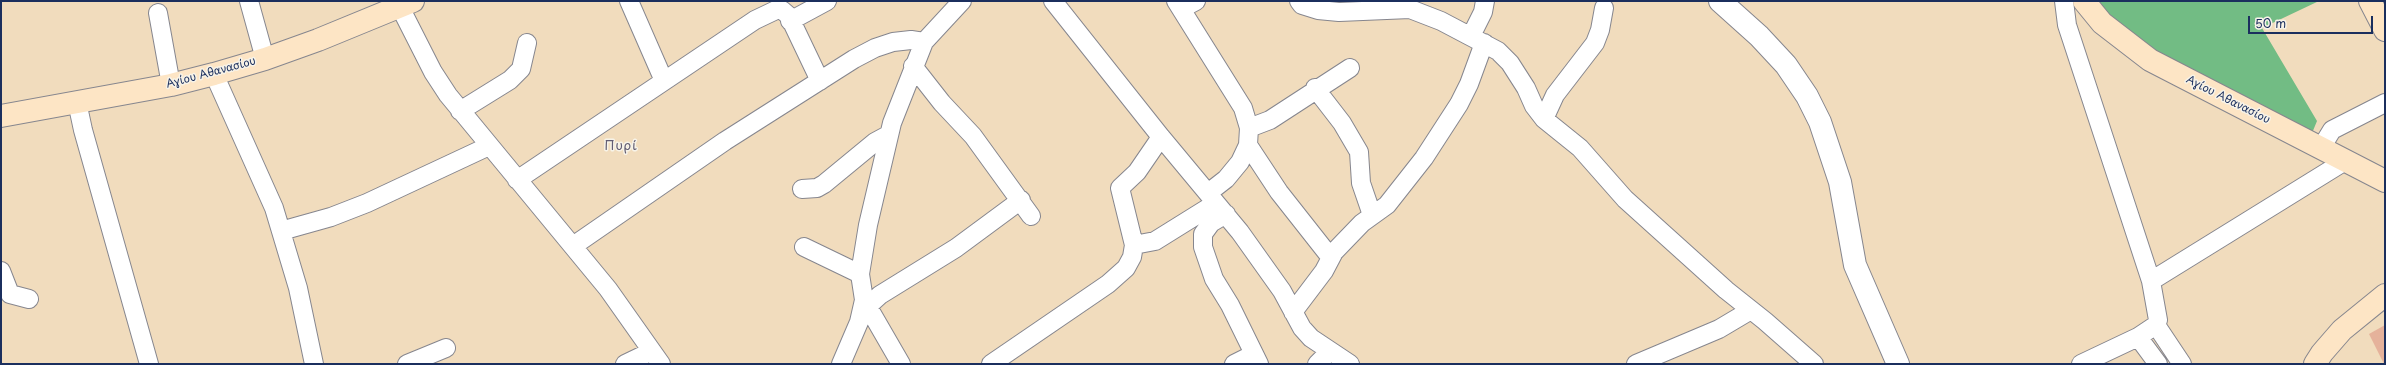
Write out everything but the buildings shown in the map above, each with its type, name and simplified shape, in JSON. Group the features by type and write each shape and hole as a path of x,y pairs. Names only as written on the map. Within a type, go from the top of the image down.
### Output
{"main road":[{"name":"Αγίου Αθανασίου","path":"2084,1 2102,23 2150,60 2385,181"},
{"path":"2370,1 2385,30"},
{"name":"Αγίου Αθανασίου","path":"1,116 171,85 214,74 265,59 407,4"},
{"path":"2315,364 2322,352 2342,330 2385,295"}],"street":[{"path":"249,1 265,59"},
{"path":"629,1 664,81"},
{"path":"790,21 827,1"},
{"path":"900,364 866,302 860,274 888,135 913,66 924,42 962,1"},
{"path":"1053,1 1216,204 1278,285 1302,328 1311,338 1350,364"},
{"path":"1299,1 1302,5 1318,10 1339,12 1410,9 1421,7 1498,51 1510,63 1526,88 1534,106 1544,119 1580,148 1625,199 1750,310 1814,364"},
{"path":"1293,312 1306,297 1346,238 1372,215 1387,205 1399,191 1447,122 1469,84 1485,1"},
{"path":"1720,1 1759,36 1786,65 1807,96 1820,122 1840,182 1856,265 1892,362"},
{"path":"2064,1 2068,25 2151,281 2158,315 2156,325 2138,338 2081,364"},
{"path":"407,4 433,72 460,111 608,288 657,357 625,364"},
{"path":"1185,4 1242,108 1248,136 1280,192 1331,258"},
{"path":"1544,119 1555,95 1595,43 1600,30 1604,8"},
{"path":"517,180 766,14 782,10 789,16 790,21 820,81"},
{"path":"158,13 171,85"},
{"path":"573,246 725,140 875,48 903,41 924,42"},
{"path":"460,111 510,80 520,69 527,44"},
{"path":"913,66 942,103 972,136 1021,200 1031,216"},
{"path":"1234,364 1257,359 1230,305 1214,279 1203,247 1203,234 1211,223 1216,204 1226,178 1240,162 1248,136 1315,88 1350,68"},
{"path":"214,74 274,208 298,288 314,364"},
{"path":"1315,88 1342,123 1359,152 1361,183 1372,215"},
{"path":"77,102 83,130 149,364"},
{"path":"2321,148 2332,130 2385,103"},
{"path":"802,189 817,188 824,184 875,142 888,135"},
{"path":"991,364 1108,284 1126,268 1132,257 1134,246 1120,188 1138,172 1161,137"},
{"path":"281,231 331,217 367,203 489,146"},
{"path":"2151,281 2345,161"},
{"path":"841,364 866,302 880,295 956,248 1021,200"},
{"path":"1134,246 1155,242 1216,204"},
{"path":"804,247 860,274"},
{"path":"1,271 10,294 29,299"},
{"path":"1636,364 1719,329 1750,310"},
{"path":"2156,325 2182,364"},
{"path":"2138,338 2158,364"},
{"path":"407,364 446,348"},
{"path":"1317,364 1330,351"}],"green space":[{"path":"2093,1 2319,1 2262,28 2317,121 2310,138 2198,80 2128,34"}],"district":[{"name":"Πυρί","path":"621,146"}]}
